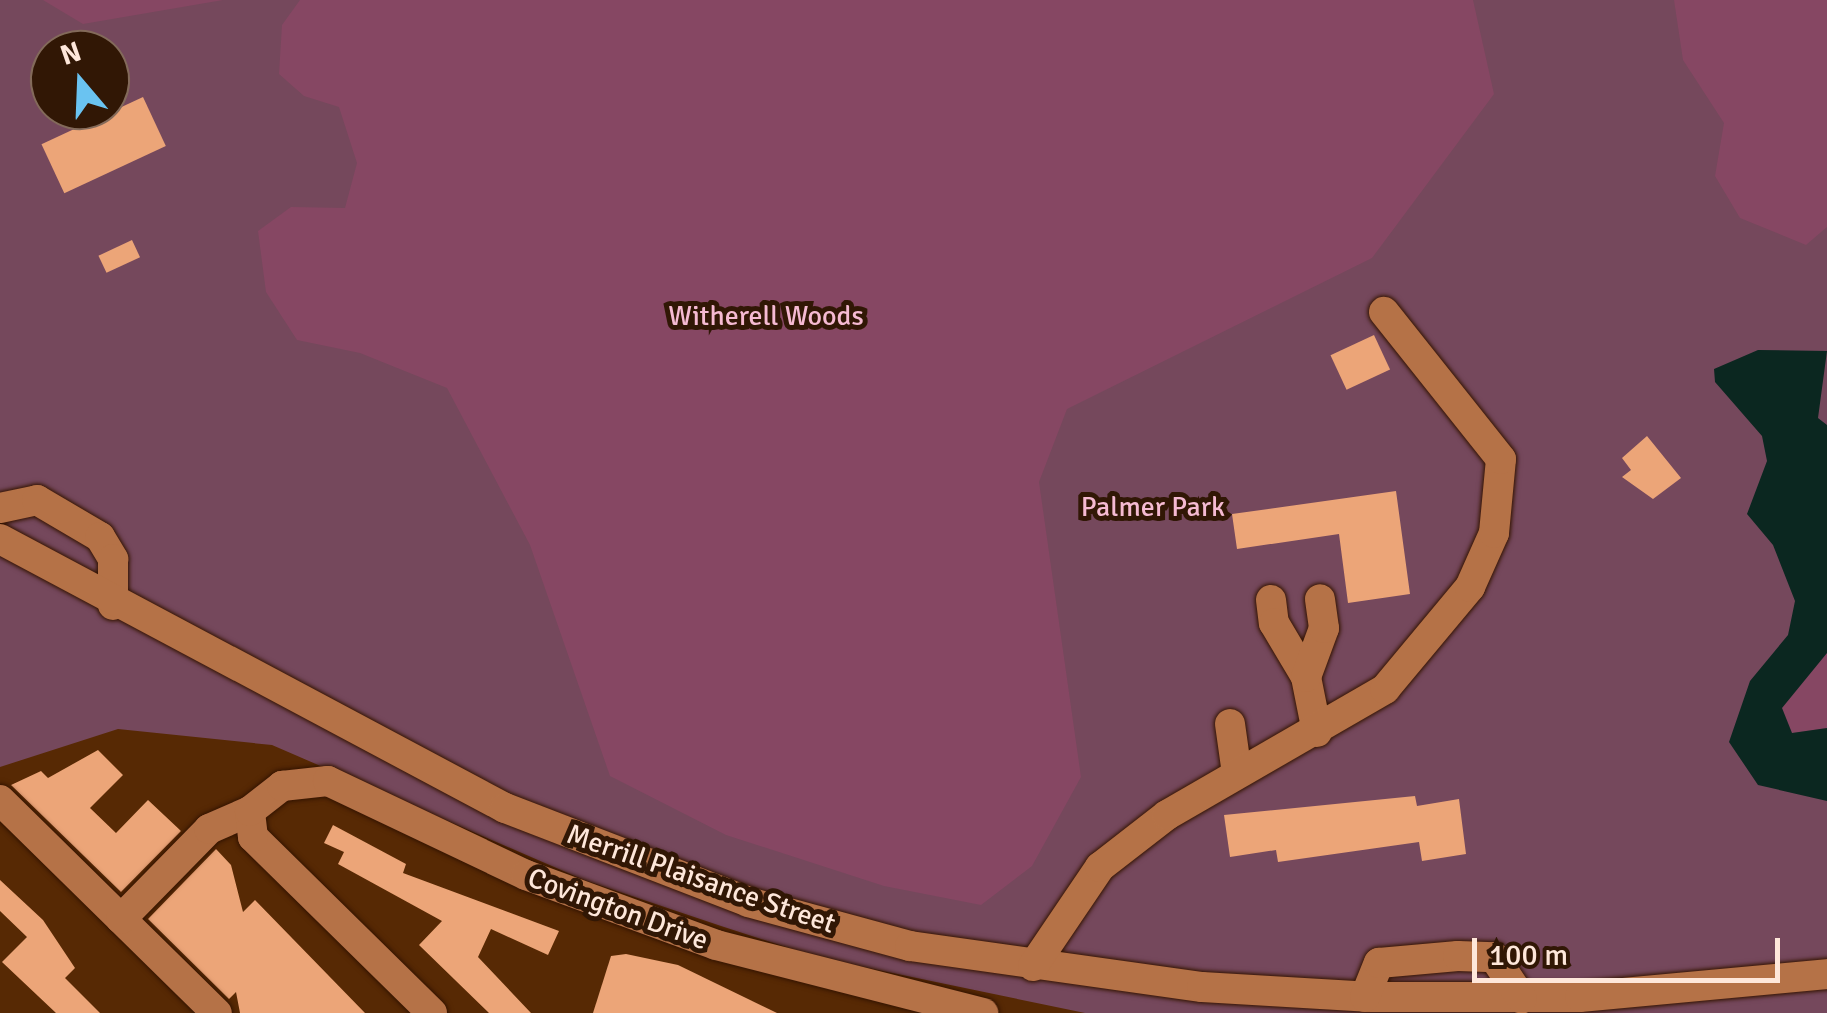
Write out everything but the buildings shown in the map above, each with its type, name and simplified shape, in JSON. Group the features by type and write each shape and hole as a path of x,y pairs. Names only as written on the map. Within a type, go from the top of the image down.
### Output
{"street":[{"path":"1034,966 1100,866 1237,774 1317,732 1385,689 1446,624 1494,532 1504,486 1480,422 1384,312"},
{"path":"0,508 37,500 100,537 114,559 113,605"},
{"name":"Merrill Plaisance Street","path":"0,539 113,605 550,826 828,926 1034,966 1365,997 1522,998 1581,1005 1827,974"},
{"path":"1306,677 1324,628 1320,599"},
{"path":"1271,600 1274,623 1306,677 1317,732"},
{"path":"1230,724 1237,774"},
{"name":"Covington Drive","path":"121,918 209,828 261,803 294,780 328,782 526,876 680,932 983,1013"},
{"path":"0,800 217,1013"},
{"path":"261,803 254,838 270,858 432,1013"},
{"path":"1365,997 1379,963 1494,956 1522,998"}],"green space":[{"name":"Palmer Park","path":"0,0 1827,0 1827,1013 1085,1013 820,958 721,926 584,880 272,745 118,729 0,767"},
{"path":"43,0 223,0 83,24"},
{"name":"Witherell Woods","path":"300,0 1473,0 1494,94 1372,258 1067,409 1039,482 1081,777 1032,866 981,905 884,886 726,835 610,776 530,545 447,388 360,353 297,340 266,292 258,231 291,207 345,208 357,163 339,107 304,96 279,74 282,25"},
{"path":"1674,0 1827,0 1827,227 1806,245 1740,218 1715,176 1724,123 1683,60"},
{"path":"1827,653 1827,728 1792,733 1782,708"}],"water":[{"path":"1758,350 1827,351 1818,418 1827,425 1827,653 1782,708 1792,733 1827,728 1827,801 1758,785 1729,742 1750,681 1788,635 1795,601 1773,545 1747,514 1767,461 1762,436 1715,382 1714,369"}]}
